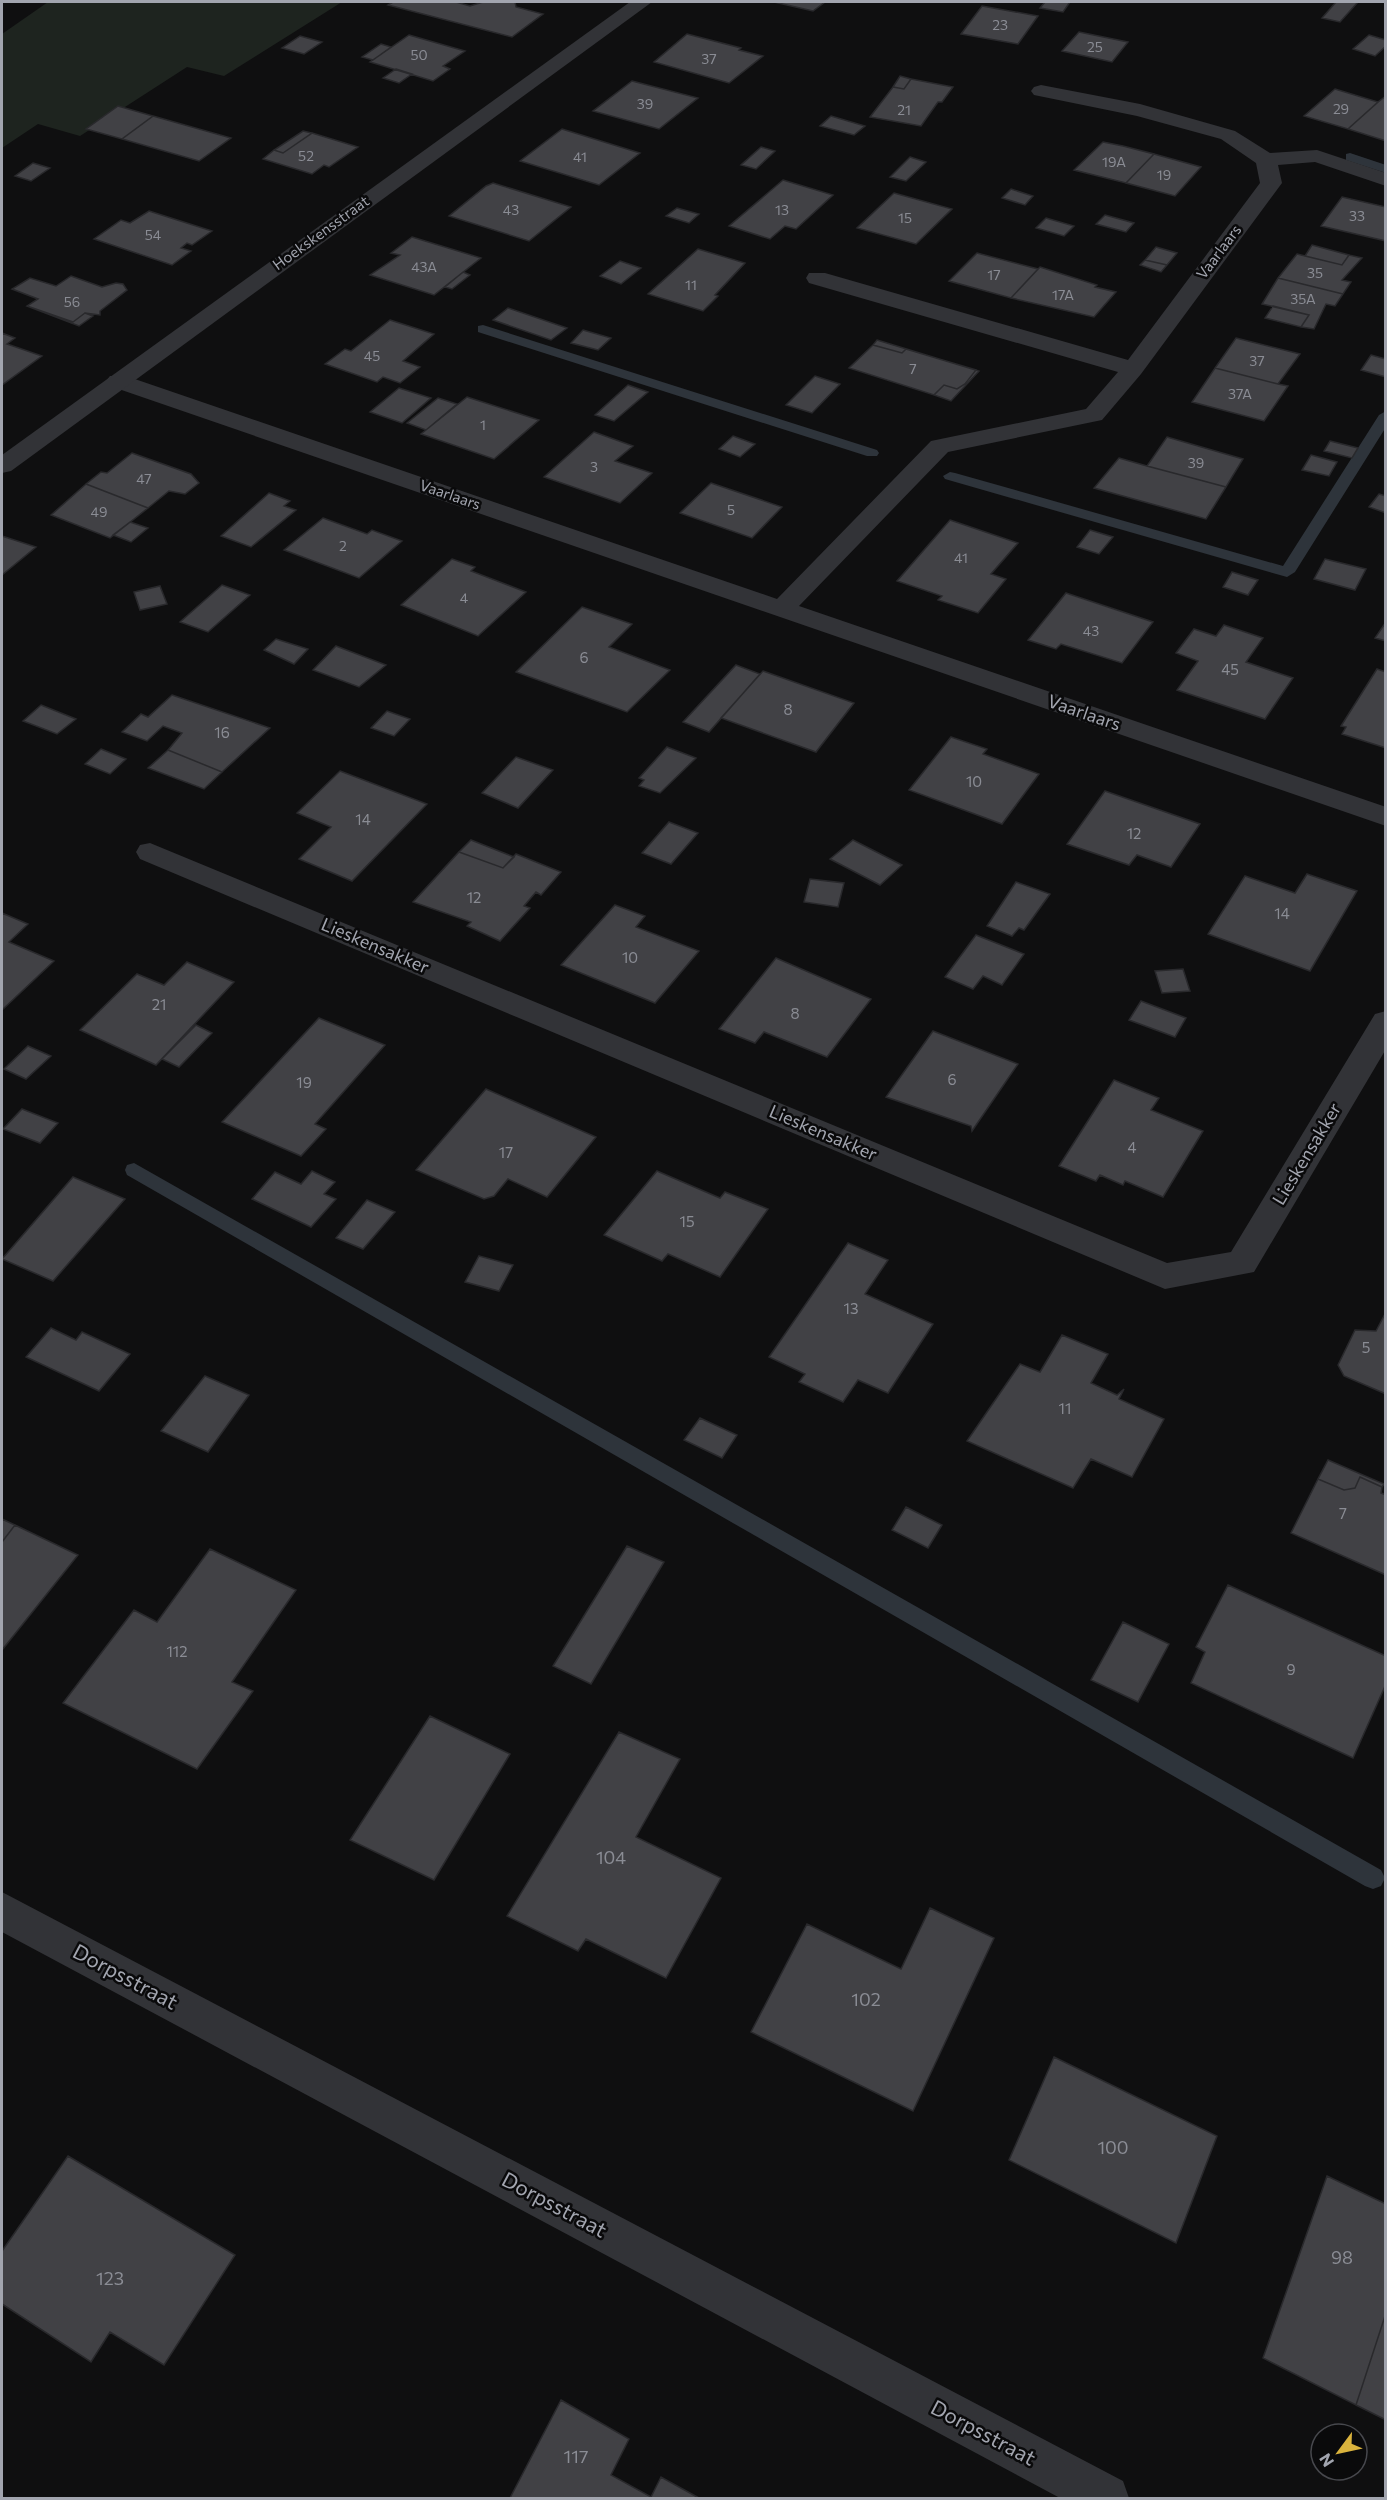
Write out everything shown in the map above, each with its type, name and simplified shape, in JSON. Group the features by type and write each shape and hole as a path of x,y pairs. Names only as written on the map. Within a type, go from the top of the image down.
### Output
{"street":[{"name":"Hoekskensstraat","path":"2,466 642,2"},
{"path":"1041,91 1140,110 1228,135 1266,160 1317,156 1386,180"},
{"name":"Vaarlaars","path":"782,609 940,446 1094,415 1133,369 1271,183 1266,160"},
{"path":"817,278 1133,369"},
{"name":"Vaarlaars","path":"118,381 1386,817"},
{"name":"Lieskensakker","path":"150,852 1165,1276 1242,1263 1386,1022"},
{"name":"Dorpsstraat","path":"2,1911 1106,2499"}],"shaded area":[{"path":"48,2 342,2 224,76 187,67 80,136 38,124 2,148 2,34"}],"building":[{"path":"393,2 456,2 470,6 483,2 515,2 516,7 543,14 512,37 388,5"},
{"path":"774,2 825,2 813,11"},
{"path":"1045,2 1070,2 1063,12 1040,8"},
{"path":"1336,2 1358,2 1340,22 1322,18"},
{"path":"982,6 1038,16 1018,44 961,34"},
{"path":"1079,32 1128,42 1112,62 1062,51"},
{"path":"687,34 763,56 729,83 654,62"},
{"path":"409,35 465,51 443,66 450,69 433,81 370,62"},
{"path":"1369,35 1386,40 1386,46 1375,56 1353,49"},
{"path":"300,36 322,42 304,54 282,48"},
{"path":"381,44 391,47 373,60 362,57"},
{"path":"396,69 412,74 399,83 383,78"},
{"path":"900,76 911,79 904,89 893,87"},
{"path":"911,79 953,87 942,102 938,102 921,126 870,117 893,87 904,89"},
{"path":"632,81 698,98 659,129 593,111"},
{"path":"1335,89 1378,102 1348,129 1304,116"},
{"path":"1386,96 1386,141 1348,129 1378,102"},
{"path":"118,106 153,116 122,139 86,129"},
{"path":"153,116 231,138 199,161 122,139"},
{"path":"831,116 865,126 854,135 820,126"},
{"path":"562,129 640,153 599,185 520,161"},
{"path":"303,131 312,133 283,153 274,150"},
{"path":"312,133 358,147 329,167 324,165 312,174 263,159 274,150 283,153"},
{"path":"1103,142 1154,154 1126,183 1074,170"},
{"path":"761,147 775,151 756,169 741,165"},
{"path":"1154,154 1201,167 1175,196 1126,183"},
{"path":"910,157 926,162 906,181 890,177"},
{"path":"33,163 50,168 31,181 15,176"},
{"path":"783,180 833,195 796,229 785,226 770,239 729,226"},
{"path":"493,183 571,207 529,241 449,216 486,186"},
{"path":"1011,189 1033,196 1025,205 1002,198"},
{"path":"894,193 952,209 916,244 857,228"},
{"path":"1342,197 1386,207 1386,241 1321,226"},
{"path":"677,208 699,214 689,223 666,216"},
{"path":"149,211 212,231 192,245 187,243 181,248 191,251 172,265 94,239 121,220 130,223"},
{"path":"1105,215 1134,223 1126,232 1096,224"},
{"path":"1046,218 1074,226 1064,236 1036,228"},
{"path":"412,237 481,258 434,295 370,275 400,255 391,253"},
{"path":"1312,245 1349,255 1342,265 1305,256"},
{"path":"1156,247 1177,253 1167,265 1145,260"},
{"path":"698,249 745,263 703,311 648,294"},
{"path":"977,253 1038,269 1011,298 949,281"},
{"path":"1297,254 1342,265 1349,255 1362,258 1342,280 1351,282 1343,294 1278,278"},
{"path":"1145,260 1167,265 1161,272 1140,265"},
{"path":"620,261 641,268 621,284 600,276"},
{"path":"1040,267 1097,285 1095,287 1116,292 1094,317 1011,298"},
{"path":"463,272 470,275 452,289 445,287"},
{"path":"71,276 102,287 116,283 123,284 127,290 100,311 100,315 85,313 73,322 27,306 38,299 12,289 30,278 56,286"},
{"path":"1278,278 1343,294 1335,306 1326,304 1314,329 1301,327 1309,315 1262,304"},
{"path":"27,306 73,322 85,313 93,316 79,326"},
{"path":"1273,306 1309,315 1301,327 1265,318"},
{"path":"508,308 567,328 551,340 493,320"},
{"path":"390,320 434,334 403,361 420,367 400,383 383,377 377,382 325,364 345,349 351,351"},
{"path":"583,330 611,338 598,350 571,343"},
{"path":"2,333 15,338 7,344 42,356 2,385"},
{"path":"1236,338 1300,354 1278,384 1215,368"},
{"path":"877,340 953,363 906,349 902,353 873,345"},
{"path":"873,345 902,353 906,349 976,370 965,384 957,389 944,385 934,395 849,368"},
{"path":"1371,355 1386,359 1386,377 1361,370"},
{"path":"1215,368 1288,386 1264,421 1192,402"},
{"path":"976,370 979,371 951,401 934,395 944,385 957,389 965,384"},
{"path":"815,376 840,384 812,413 786,405"},
{"path":"628,385 648,392 614,421 595,415"},
{"path":"399,388 431,398 402,423 370,412"},
{"path":"467,397 539,420 494,459 421,434"},
{"path":"438,398 457,404 426,430 407,423"},
{"path":"594,432 633,446 615,461 652,473 620,503 544,477"},
{"path":"733,436 755,444 740,457 719,449"},
{"path":"1167,437 1243,459 1226,487 1147,466"},
{"path":"1330,441 1358,448 1352,458 1324,451"},
{"path":"132,453 191,474 199,483 185,494 169,491 148,508 86,484 101,472 107,473"},
{"path":"1311,455 1337,462 1329,476 1302,470"},
{"path":"1119,458 1226,487 1206,519 1094,488"},
{"path":"711,483 782,507 752,538 680,513"},
{"path":"86,484 148,508 110,538 51,515"},
{"path":"269,493 290,501 284,506 296,510 251,547 221,536"},
{"path":"1379,494 1386,496 1386,513 1369,507"},
{"path":"323,518 367,534 372,530 402,541 359,578 284,550"},
{"path":"950,520 1018,543 991,574 1006,579 978,613 938,600 942,596 897,581"},
{"path":"130,522 148,528 131,542 113,535"},
{"path":"1090,530 1113,537 1099,554 1077,547"},
{"path":"2,536 36,547 2,575"},
{"path":"452,559 475,567 471,571 526,592 478,636 401,605"},
{"path":"1325,559 1366,569 1355,590 1314,579"},
{"path":"1232,572 1258,580 1248,595 1223,587"},
{"path":"222,585 250,595 208,632 180,622"},
{"path":"160,586 167,604 140,610 134,592"},
{"path":"1066,593 1153,622 1122,663 1061,644 1056,649 1028,640"},
{"path":"582,607 632,624 609,647 670,670 627,712 516,672"},
{"path":"1386,622 1386,641 1375,638"},
{"path":"1224,625 1263,638 1246,662 1293,678 1265,719 1177,690 1198,661 1176,653 1194,629 1216,636"},
{"path":"276,639 308,649 294,664 264,650"},
{"path":"336,646 386,665 359,687 313,670"},
{"path":"736,665 760,674 709,732 683,722"},
{"path":"1377,669 1386,672 1386,748 1342,734 1346,727 1341,726"},
{"path":"763,671 854,703 816,752 721,718"},
{"path":"172,695 270,728 222,772 168,750 182,733 163,726 147,741 122,732 141,714 148,717"},
{"path":"41,705 76,719 57,734 23,721"},
{"path":"387,711 410,719 394,736 371,728"},
{"path":"951,737 987,749 983,754 1039,774 1002,824 909,790"},
{"path":"667,747 696,758 660,793 639,786 644,780 639,778"},
{"path":"101,749 126,759 110,774 85,764"},
{"path":"168,750 222,772 204,789 148,768"},
{"path":"516,757 553,770 518,808 482,793"},
{"path":"340,771 427,804 352,881 299,859 331,827 297,813"},
{"path":"1105,791 1200,824 1171,867 1137,855 1129,865 1067,844"},
{"path":"669,822 698,833 671,864 642,853"},
{"path":"471,840 514,857 503,868 459,852"},
{"path":"853,840 902,865 880,885 830,859"},
{"path":"459,852 503,868 516,854 561,872 541,895 536,892 524,906 530,908 500,941 467,926 471,922 413,902"},
{"path":"1307,874 1357,891 1310,971 1208,934 1245,876 1295,893"},
{"path":"810,879 844,883 838,907 804,902"},
{"path":"1016,882 1050,894 1024,930 1019,928 1012,936 987,926"},
{"path":"615,905 645,916 636,927 699,951 655,1003 561,965"},
{"path":"2,913 28,924 9,942 54,961 2,1010"},
{"path":"976,935 1024,954 1002,985 983,976 973,989 945,977"},
{"path":"776,958 871,999 827,1057 764,1032 755,1043 719,1029"},
{"path":"187,962 234,982 156,1065 80,1030 137,974 164,985"},
{"path":"1183,969 1190,991 1162,993 1155,971"},
{"path":"1141,1001 1186,1018 1175,1037 1129,1020"},
{"path":"319,1018 385,1045 315,1124 326,1129 301,1156 222,1122"},
{"path":"196,1025 212,1033 179,1067 162,1059"},
{"path":"933,1031 1018,1064 972,1131 971,1126 886,1097"},
{"path":"28,1046 51,1056 26,1079 4,1069"},
{"path":"1114,1080 1159,1098 1151,1110 1203,1131 1163,1197 1125,1181 1123,1185 1100,1175 1096,1181 1059,1166"},
{"path":"486,1089 596,1137 547,1197 508,1179 494,1196 484,1199 416,1170"},
{"path":"22,1109 58,1123 40,1143 3,1129"},
{"path":"312,1171 335,1182 324,1194 336,1199 311,1227 252,1199 275,1172 301,1184"},
{"path":"657,1171 720,1198 725,1192 768,1209 720,1277 668,1254 662,1261 604,1235"},
{"path":"73,1177 125,1199 53,1281 2,1259"},
{"path":"367,1200 395,1212 363,1249 336,1238"},
{"path":"848,1243 888,1260 865,1294 933,1324 888,1393 858,1380 843,1402 799,1382 805,1374 769,1357"},
{"path":"479,1256 513,1265 499,1291 465,1282"},
{"path":"1386,1312 1386,1394 1344,1376 1338,1365 1355,1330 1376,1331"},
{"path":"51,1328 76,1340 82,1332 130,1354 99,1391 26,1357"},
{"path":"1062,1335 1108,1354 1091,1383 1117,1395 1124,1389 1119,1399 1164,1419 1132,1477 1091,1459 1073,1488 967,1441 1020,1364 1040,1372"},
{"path":"205,1376 249,1395 208,1452 161,1431"},
{"path":"700,1418 737,1435 722,1458 684,1440"},
{"path":"1328,1460 1384,1484 1382,1487 1360,1477 1355,1488 1344,1490 1318,1479"},
{"path":"1360,1477 1382,1487 1381,1493 1386,1495 1386,1575 1291,1533 1318,1479 1344,1490 1355,1488"},
{"path":"906,1507 942,1525 928,1548 892,1530"},
{"path":"2,1519 15,1525 2,1542"},
{"path":"15,1525 78,1555 2,1650 2,1542"},
{"path":"627,1546 664,1562 591,1684 553,1666"},
{"path":"210,1549 296,1590 232,1682 253,1691 197,1769 63,1703 134,1610 157,1622"},
{"path":"1228,1585 1386,1656 1386,1684 1353,1758 1191,1683 1205,1652 1196,1647"},
{"path":"1123,1622 1169,1644 1138,1702 1091,1680"},
{"path":"430,1716 510,1754 434,1880 350,1840"},
{"path":"619,1732 680,1759 636,1837 721,1878 666,1978 586,1939 578,1951 507,1916"},
{"path":"930,1908 994,1938 913,2111 751,2032 807,1924 901,1969"},
{"path":"1054,2057 1217,2136 1176,2243 1009,2160"},
{"path":"68,2156 235,2255 164,2365 110,2332 91,2362 2,2304 2,2251"},
{"path":"1327,2176 1386,2204 1386,2313 1356,2405 1263,2358"},
{"path":"1386,2313 1386,2420 1356,2405"},
{"path":"561,2400 629,2439 611,2475 651,2497 661,2477 699,2498 510,2498"}],"waterway":[{"path":"1350,157 1386,169"},
{"path":"483,329 872,453"},
{"path":"950,476 1287,572 1386,415"},
{"path":"134,1170 1373,1878"}]}
